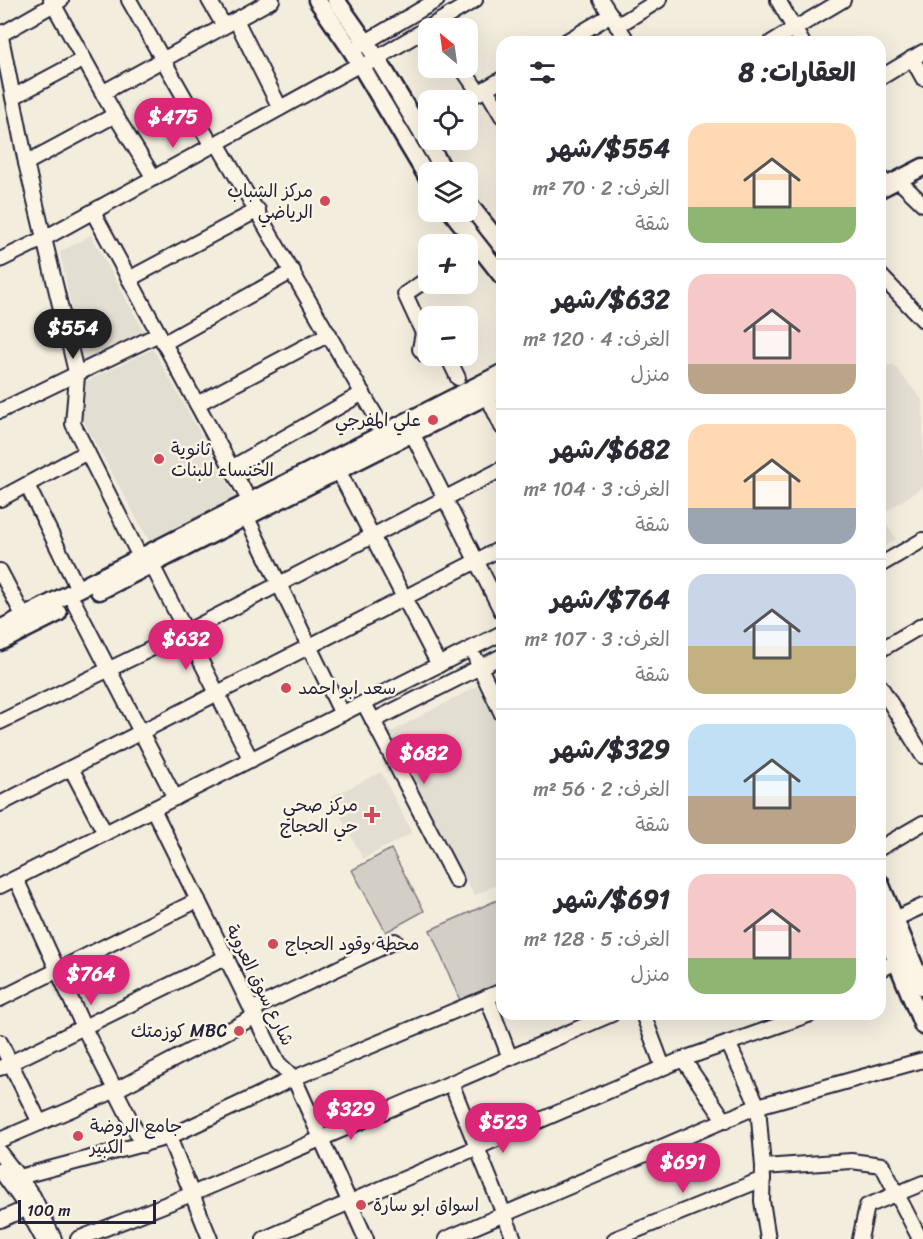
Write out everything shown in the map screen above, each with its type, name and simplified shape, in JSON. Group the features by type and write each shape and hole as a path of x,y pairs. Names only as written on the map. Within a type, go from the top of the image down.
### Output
{"main road":[{"path":"317,0 360,56 377,58 418,119"},
{"path":"336,0 360,56 419,162"},
{"path":"886,180 923,159"},
{"path":"886,180 923,167"},
{"path":"478,216 496,238"},
{"path":"478,256 496,271"},
{"path":"248,510 385,432 496,376"},
{"path":"0,642 77,597 146,561 248,510 338,470 496,391"},
{"path":"0,630 24,617 77,597"},
{"path":"889,919 898,962 923,1026"},
{"path":"889,919 923,987"}],"street":[{"path":"129,0 215,144 258,210 385,432"},
{"path":"209,0 230,23 280,108"},
{"path":"102,93 272,0"},
{"path":"0,260 93,212 280,108 360,56 438,0"},
{"path":"448,18 475,0"},
{"path":"601,0 624,36"},
{"path":"578,36 659,0"},
{"path":"778,0 799,36"},
{"path":"782,36 843,0"},
{"path":"154,178 102,93 55,1 0,34 43,239 77,376 73,424 251,760"},
{"path":"377,58 418,36"},
{"path":"886,74 917,55 923,78"},
{"path":"13,97 84,59"},
{"path":"471,78 496,108"},
{"path":"478,94 496,83"},
{"path":"26,163 115,116"},
{"path":"886,182 923,204"},
{"path":"129,279 258,210"},
{"path":"93,212 231,468 279,582 342,714"},
{"path":"0,411 161,338 293,271"},
{"path":"886,281 923,320"},
{"path":"418,285 405,294 418,322"},
{"path":"197,404 329,334"},
{"path":"452,366 458,378"},
{"path":"231,468 363,393"},
{"path":"487,395 496,414"},
{"path":"412,433 496,600"},
{"path":"0,499 87,452"},
{"path":"338,470 402,598 439,665"},
{"path":"0,722 184,633 496,472"},
{"path":"27,484 109,669 175,798"},
{"path":"886,562 923,540"},
{"path":"0,804 496,551"},
{"path":"0,571 24,617"},
{"path":"886,647 923,625"},
{"path":"0,886 496,636"},
{"path":"471,649 496,701"},
{"path":"373,721 496,659"},
{"path":"886,696 923,756"},
{"path":"364,703 456,881"},
{"path":"71,768 105,834"},
{"name":"شارع سوق العروبة","path":"153,810 278,1063 294,1078 366,1239"},
{"path":"886,845 923,823"},
{"path":"16,879 114,1091 143,1144"},
{"path":"0,999 198,900"},
{"path":"889,919 923,906"},
{"path":"0,1140 114,1091 254,1013 395,941"},
{"path":"5,1066 227,957"},
{"path":"886,967 898,962"},
{"path":"19,1178 168,1137 294,1078 496,994"},
{"path":"487,998 510,1058"},
{"path":"78,1239 192,1194 598,1020"},
{"path":"645,1020 663,1067"},
{"path":"264,1239 663,1067 794,1020"},
{"path":"0,1042 5,1066 40,1123"},
{"path":"728,1043 759,1106 763,1173 762,1201 768,1239"},
{"path":"683,1059 725,1121"},
{"path":"446,1239 759,1106 923,1060"},
{"path":"451,1083 514,1239"},
{"path":"168,1137 210,1239"},
{"path":"0,1153 38,1206 54,1239"},
{"path":"615,1239 763,1173 851,1161 882,1165 920,1239"},
{"path":"0,1170 27,1208 43,1239"},
{"path":"860,1239 867,1206 923,1183"},
{"path":"0,1220 27,1208"}],"shaded area":[{"path":"91,235 146,335 83,365 60,252"},
{"name":"ثانوية الخنساء للبنات","path":"153,349 239,503 152,546 80,415 81,384"},
{"path":"893,364 923,401 923,487 886,512 886,367"},
{"path":"886,523 896,539 886,546"},
{"path":"479,685 496,719 496,885 474,896 389,733"},
{"name":"مركز صحي حي الحجاج","path":"381,772 412,833 363,859 331,797"},
{"path":"391,849 424,911 386,932 352,870"},
{"path":"496,901 496,991 462,1005 430,930"}],"place":[{"name":"مركز الشباب الرياضي","path":"325,201"},
{"name":"علي المفرجي","path":"433,420"},
{"name":"ثانوية الخنساء للبنات","path":"159,459"},
{"name":"سعد ابو احمد","path":"286,688"},
{"name":"مركز صحي حي الحجاج","path":"372,815"},
{"name":"محطة وقود الحجاج","path":"273,944"},
{"name":"كوزمتك MBC","path":"239,1031"},
{"name":"جامع الروضة الكبير","path":"78,1136"},
{"name":"اسواق ابو سارة","path":"361,1205"}]}
